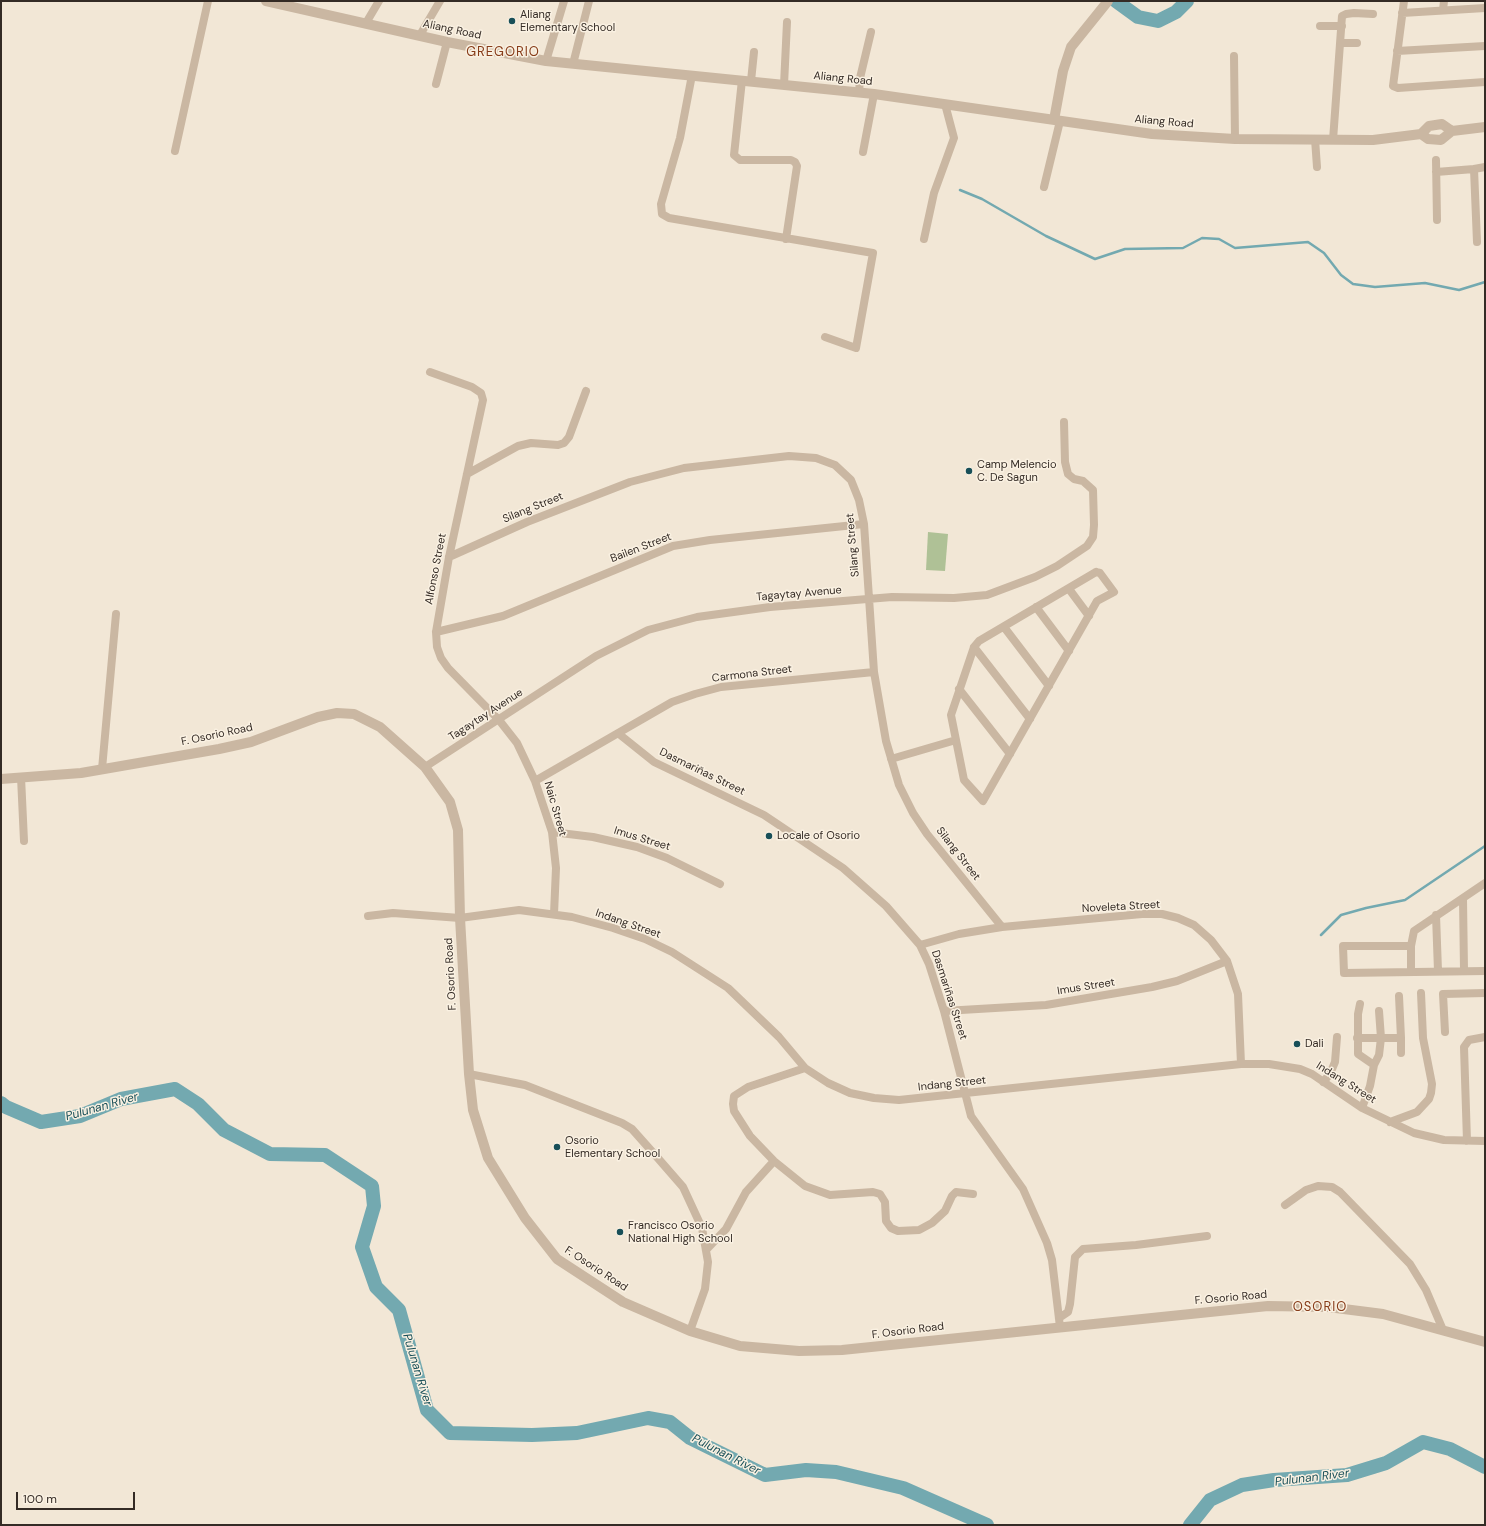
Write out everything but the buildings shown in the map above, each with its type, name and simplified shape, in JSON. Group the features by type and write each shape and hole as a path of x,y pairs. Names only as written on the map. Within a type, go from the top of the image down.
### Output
{"street":[{"path":"175,150 208,1"},
{"name":"Aliang Road","path":"266,1 447,42 546,61 874,94 1152,134 1235,139 1315,140 1373,140 1421,134"},
{"path":"366,23 378,1"},
{"path":"420,35 440,1"},
{"path":"546,61 564,1"},
{"path":"573,64 589,1"},
{"path":"1044,187 1057,121 1063,71 1075,40 1108,1"},
{"path":"1404,1 1393,86 1395,88 1485,82"},
{"path":"1443,10 1444,1"},
{"path":"1402,13 1483,5"},
{"path":"1333,140 1342,16 1346,14 1374,14"},
{"path":"784,85 787,22"},
{"path":"1320,26 1342,26"},
{"path":"860,93 860,78 871,32"},
{"path":"436,84 447,42"},
{"path":"1340,43 1357,43"},
{"path":"1397,50 1485,46"},
{"path":"754,52 746,81 734,155 740,160 791,160 795,162 797,166 786,239"},
{"path":"1234,56 1235,139"},
{"path":"692,75 680,138 661,204 662,214 669,218 873,253 856,348 825,337"},
{"path":"863,152 874,94"},
{"path":"924,239 934,193 954,138 945,104"},
{"path":"1452,131 1442,124 1429,126 1421,134 1428,139 1441,140 1452,131 1485,127"},
{"path":"1315,140 1317,167"},
{"path":"1436,160 1437,220"},
{"path":"1436,172 1485,167"},
{"path":"1474,169 1477,242"},
{"name":"Alfonso Street","path":"430,372 472,387 481,393 483,400 448,557 436,632 437,647 441,658 448,668 499,720"},
{"path":"467,474 518,446 531,443 558,446 564,443 569,437 586,391"},
{"name":"Tagaytay Avenue","path":"425,767 596,656 648,630 704,616 770,607 921,596 954,598 987,595 1035,577 1057,566 1087,546 1093,537 1094,525 1093,490 1083,482 1074,479 1068,474 1065,462 1064,422"},
{"name":"Silang Street","path":"448,557 527,522 630,482 684,468 789,456 816,458 835,465 851,480 860,500 864,524 874,672 886,741 899,785 913,814 927,834 1002,927"},
{"name":"Bailen Street","path":"436,632 503,616 672,546 710,540 864,524"},
{"path":"1096,572 1100,573 1114,592 1097,601 983,801 964,780 950,715 974,647 979,641 1036,608 1096,572"},
{"path":"1069,589 1089,616"},
{"path":"1036,608 1069,651"},
{"path":"102,769 116,614"},
{"path":"1004,627 1049,686"},
{"path":"974,647 1030,718"},
{"name":"Carmona Street","path":"535,781 620,734 672,702 696,694 721,687 874,672"},
{"path":"960,689 1010,754"},
{"name":"F. Osorio Road","path":"1,779 81,773 219,749 250,742 318,717 337,713 354,714 380,727 425,767 450,802 458,830 460,918 469,1074 473,1110 488,1158 524,1218 557,1259 623,1302 690,1331 740,1346 799,1351 861,1348 1059,1322 1268,1306 1328,1307 1383,1314 1485,1342"},
{"name":"Naic Street","path":"499,720 517,743 535,781 552,832 556,868 554,914"},
{"name":"Dasmariñas Street","path":"620,734 654,762 764,815 843,868 886,906 920,945 929,964 944,1011 973,1119 1008,1165 1023,1188 1047,1242 1052,1260 1059,1322"},
{"path":"891,758 956,740"},
{"path":"21,777 24,841"},
{"name":"Imus Street","path":"552,832 593,837 637,847 667,858 720,884"},
{"path":"1411,972 1411,946 1414,931 1485,883"},
{"path":"1463,899 1464,970"},
{"name":"Indang Street","path":"368,916 393,913 460,918 519,910 572,917 613,928 645,939 678,956 728,988 779,1037 805,1068 828,1083 850,1093 874,1098 899,1100 1242,1064 1287,1066 1312,1074 1362,1108 1414,1133 1444,1140 1485,1141"},
{"name":"Noveleta Street","path":"920,945 959,934 1002,927 1142,914 1162,914 1178,918 1194,925 1212,940 1228,961 1238,994 1242,1064"},
{"path":"1436,915 1438,971"},
{"path":"1411,946 1343,946 1344,973 1464,970 1485,971"},
{"name":"Imus Street","path":"944,1011 1046,1005 1152,987 1177,981 1228,961"},
{"path":"1390,1122 1417,1112 1429,1100 1431,1093 1432,1084 1423,1038 1422,993"},
{"path":"1445,1032 1443,994 1485,993"},
{"path":"1399,996 1401,1053"},
{"path":"1360,1004 1357,1038 1358,1054 1374,1064"},
{"path":"1362,1108 1370,1086 1374,1064 1379,1055 1381,1038 1379,1011"},
{"path":"1322,1082 1330,1074 1335,1062 1337,1037"},
{"path":"1467,1141 1464,1047 1469,1040 1485,1037"},
{"path":"1357,1038 1401,1038"},
{"path":"805,1068 748,1087 734,1096 734,1111 750,1136 774,1160 805,1186 830,1195 873,1192 880,1194 885,1202 886,1221 891,1228 898,1231 919,1230 932,1223 945,1211 952,1196 956,1192 973,1194"},
{"path":"469,1074 525,1086 622,1123 632,1129 682,1187 702,1228 708,1262 706,1289 690,1331"},
{"path":"706,1250 726,1230 746,1192 774,1160"},
{"path":"1285,1204 1306,1190 1318,1186 1332,1187 1340,1192 1410,1264 1426,1290 1443,1330"},
{"path":"1059,1322 1068,1312 1075,1257 1083,1249 1136,1245 1207,1236"}],"green space":[{"path":"928,532 948,534 945,571 926,570"}],"waterway":[{"path":"1116,1 1138,17 1158,21 1176,12 1187,1"},
{"path":"960,190 982,199 1046,236 1095,259 1125,249 1183,248 1202,238 1219,239 1235,248 1308,242 1324,253 1341,275 1353,284 1375,287 1425,283 1459,290 1485,282"},
{"path":"1321,935 1341,915 1405,900 1485,846"},
{"name":"Pulunan River","path":"1,1103 6,1107 41,1122 80,1116 121,1099 175,1089 198,1104 224,1130 270,1154 325,1155 372,1186 374,1206 362,1247 376,1287 399,1310 427,1410 450,1433 532,1435 577,1433 648,1418 670,1422 690,1438 765,1475 806,1470 836,1472 903,1488 987,1525"},
{"name":"Pulunan River","path":"1190,1525 1210,1500 1242,1485 1274,1480 1347,1475 1386,1463 1423,1442 1450,1449 1485,1467"}],"place":[{"name":"Aliang Elementary School","path":"512,21"},
{"name":"Camp Melencio C. De Sagun","path":"969,471"},
{"name":"Locale of Osorio","path":"769,836"},
{"name":"Dali","path":"1297,1044"},
{"name":"Osorio Elementary School","path":"557,1147"},
{"name":"Francisco Osorio National High School","path":"620,1232"}],"district":[{"name":"GREGORIO","path":"503,53"},
{"name":"OSORIO","path":"1320,1308"}]}
